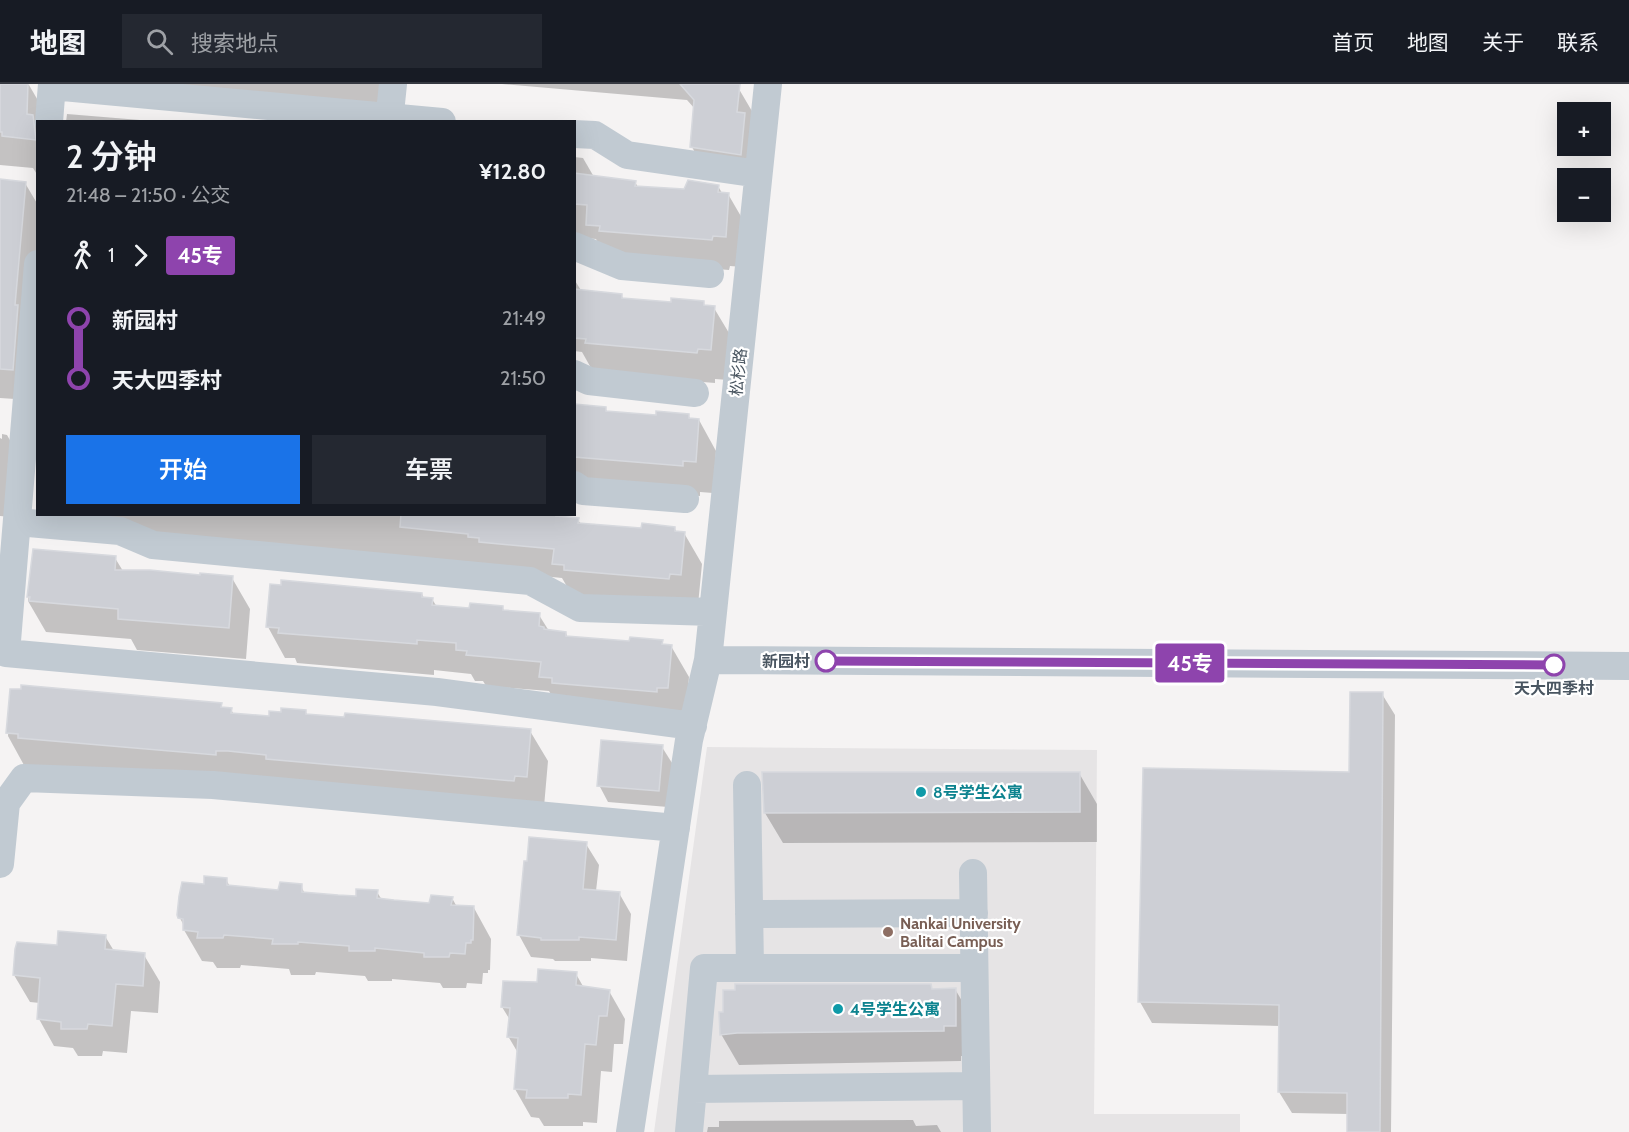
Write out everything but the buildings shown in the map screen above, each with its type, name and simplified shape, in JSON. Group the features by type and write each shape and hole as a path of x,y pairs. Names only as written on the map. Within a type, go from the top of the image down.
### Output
{"street":[{"path":"389,119 393,84"},
{"name":"松杉路","path":"630,1132 676,828 693,726 708,660 768,84"},
{"path":"49,120 52,85 407,120"},
{"path":"576,134 595,135 627,155 745,172"},
{"path":"576,247 622,266 710,274"},
{"path":"36,301 32,406 17,522 6,652 437,692 693,726"},
{"path":"576,375 589,381 695,393"},
{"path":"576,486 583,491 684,499"},
{"path":"17,522 120,531 153,545 530,581 580,608 713,612"},
{"path":"708,660 1629,666"},
{"path":"0,864 6,803 24,778 213,784 676,828"},
{"path":"747,785 750,967"},
{"path":"973,873 977,1132"},
{"path":"749,914 974,913"},
{"path":"689,1132 704,968 974,968"},
{"path":"693,1089 976,1086"}],"shaded area":[{"name":"Nankai University Balitai Campus","path":"707,747 1097,750 1094,1114 1240,1114 1240,1132 654,1132"}],"bus line":[{"name":"45专","path":"826,661 1554,665"}],"place":[{"name":"新园村","path":"826,661"},
{"name":"天大四季村","path":"1554,665"},
{"name":"8号学生公寓","path":"921,792"},
{"name":"Nankai University Balitai Campus","path":"888,932"},
{"name":"4号学生公寓","path":"838,1009"}]}
